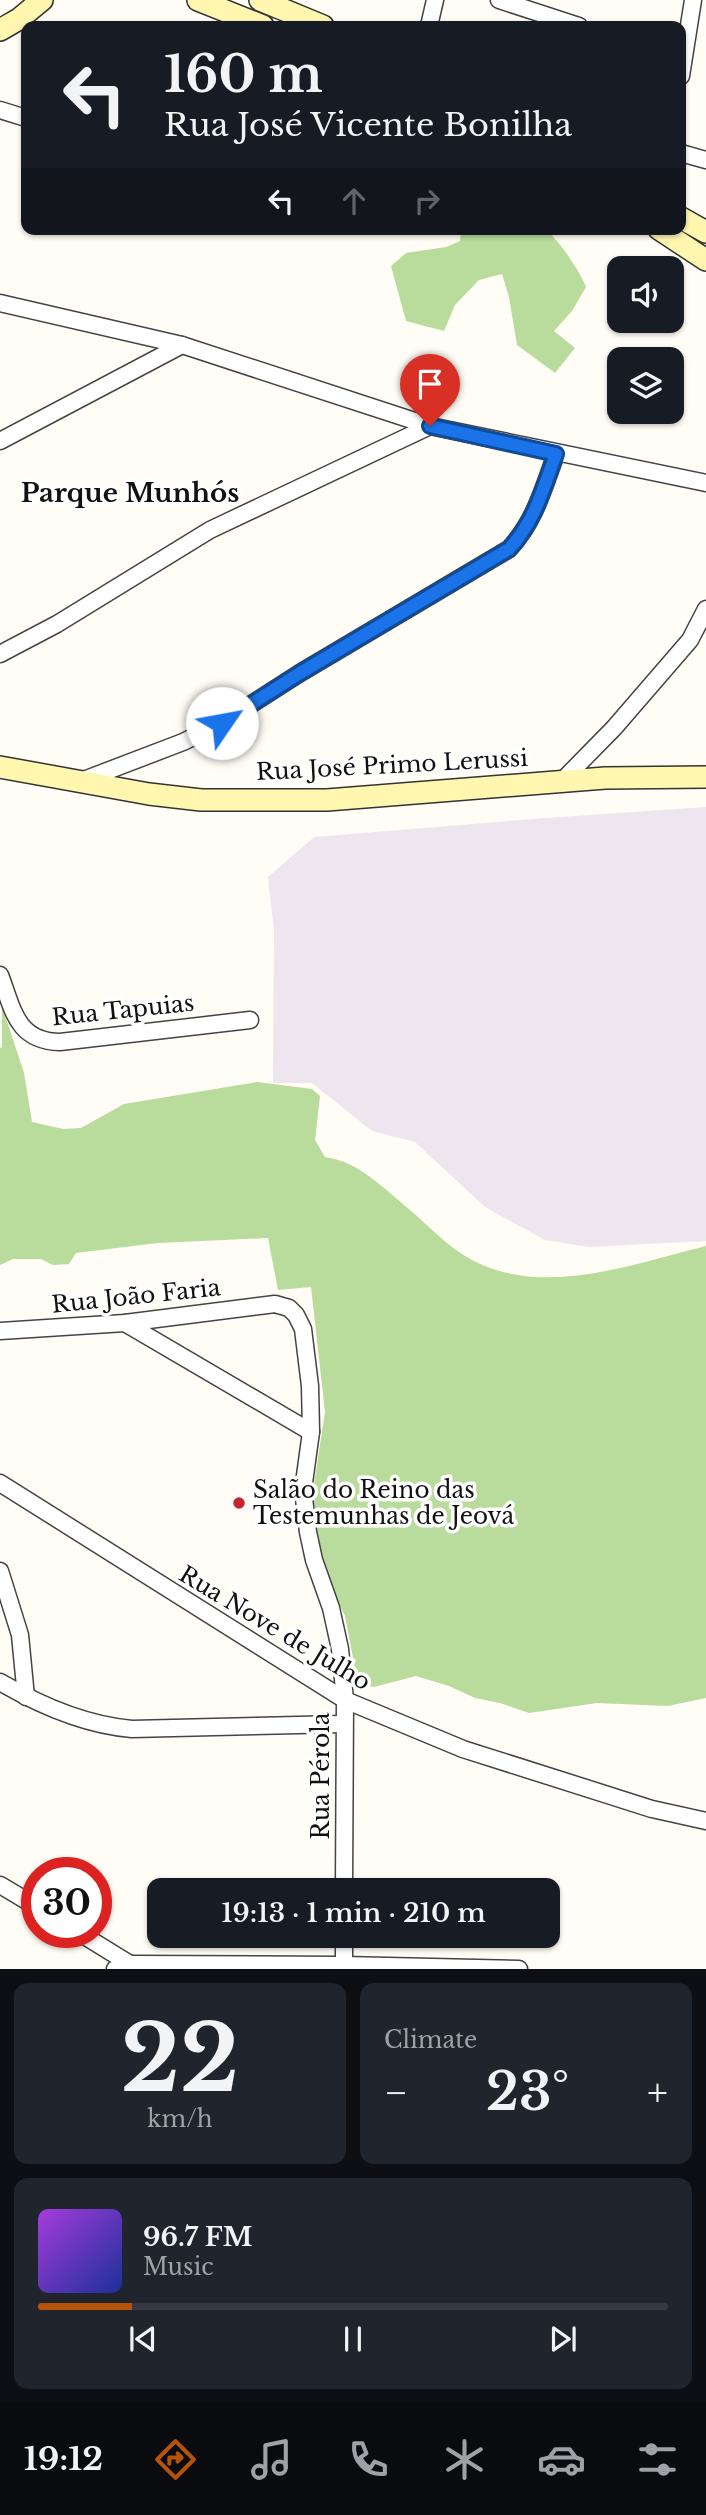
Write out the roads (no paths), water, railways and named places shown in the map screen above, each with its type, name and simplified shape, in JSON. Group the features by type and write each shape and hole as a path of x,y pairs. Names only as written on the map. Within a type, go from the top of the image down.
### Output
{"street":[{"path":"0,30 18,9 42,0"},
{"path":"198,0 250,21"},
{"path":"260,0 311,21"},
{"path":"430,21 435,0"},
{"path":"499,0 541,7 569,21"},
{"path":"686,41 693,0"},
{"path":"0,110 21,116"},
{"path":"686,154 706,160"},
{"path":"686,221 706,232"},
{"path":"668,235 706,260"},
{"path":"0,303 183,345 430,426 706,483"},
{"path":"0,441 183,345"},
{"path":"0,654 57,624 210,530 430,426"},
{"path":"78,782 183,742 222,723 300,673 509,549 524,533 533,517 556,454"},
{"path":"561,782 614,728 690,640 706,609"},
{"name":"Rua José Primo Lerussi","path":"0,767 78,782 201,800 327,800 605,778 706,777"},
{"name":"Rua Tapuias","path":"0,975 18,1023 31,1037 45,1042 250,1020"},
{"name":"Rua João Faria","path":"0,1331 125,1323 275,1304"},
{"name":"Rua Pérola","path":"275,1304 289,1308 303,1329 310,1386 310,1432 303,1490 314,1560 331,1608 340,1649 345,1700 344,1878"},
{"path":"125,1323 310,1432"},
{"name":"Rua Nove de Julho","path":"0,1483 345,1700 463,1749 652,1809 706,1821"},
{"path":"0,1572 20,1635 26,1697"},
{"path":"0,1682 26,1697 105,1727 132,1729 344,1724"},
{"path":"0,1885 21,1897"},
{"path":"99,1948 122,1966 344,1965 519,1969"},
{"path":"344,1948 344,1965"}],"place":[{"name":"Salão do Reino das Testemunhas de Jeová","path":"239,1503"}],"district":[{"name":"Parque Munhós","path":"130,493"}]}
